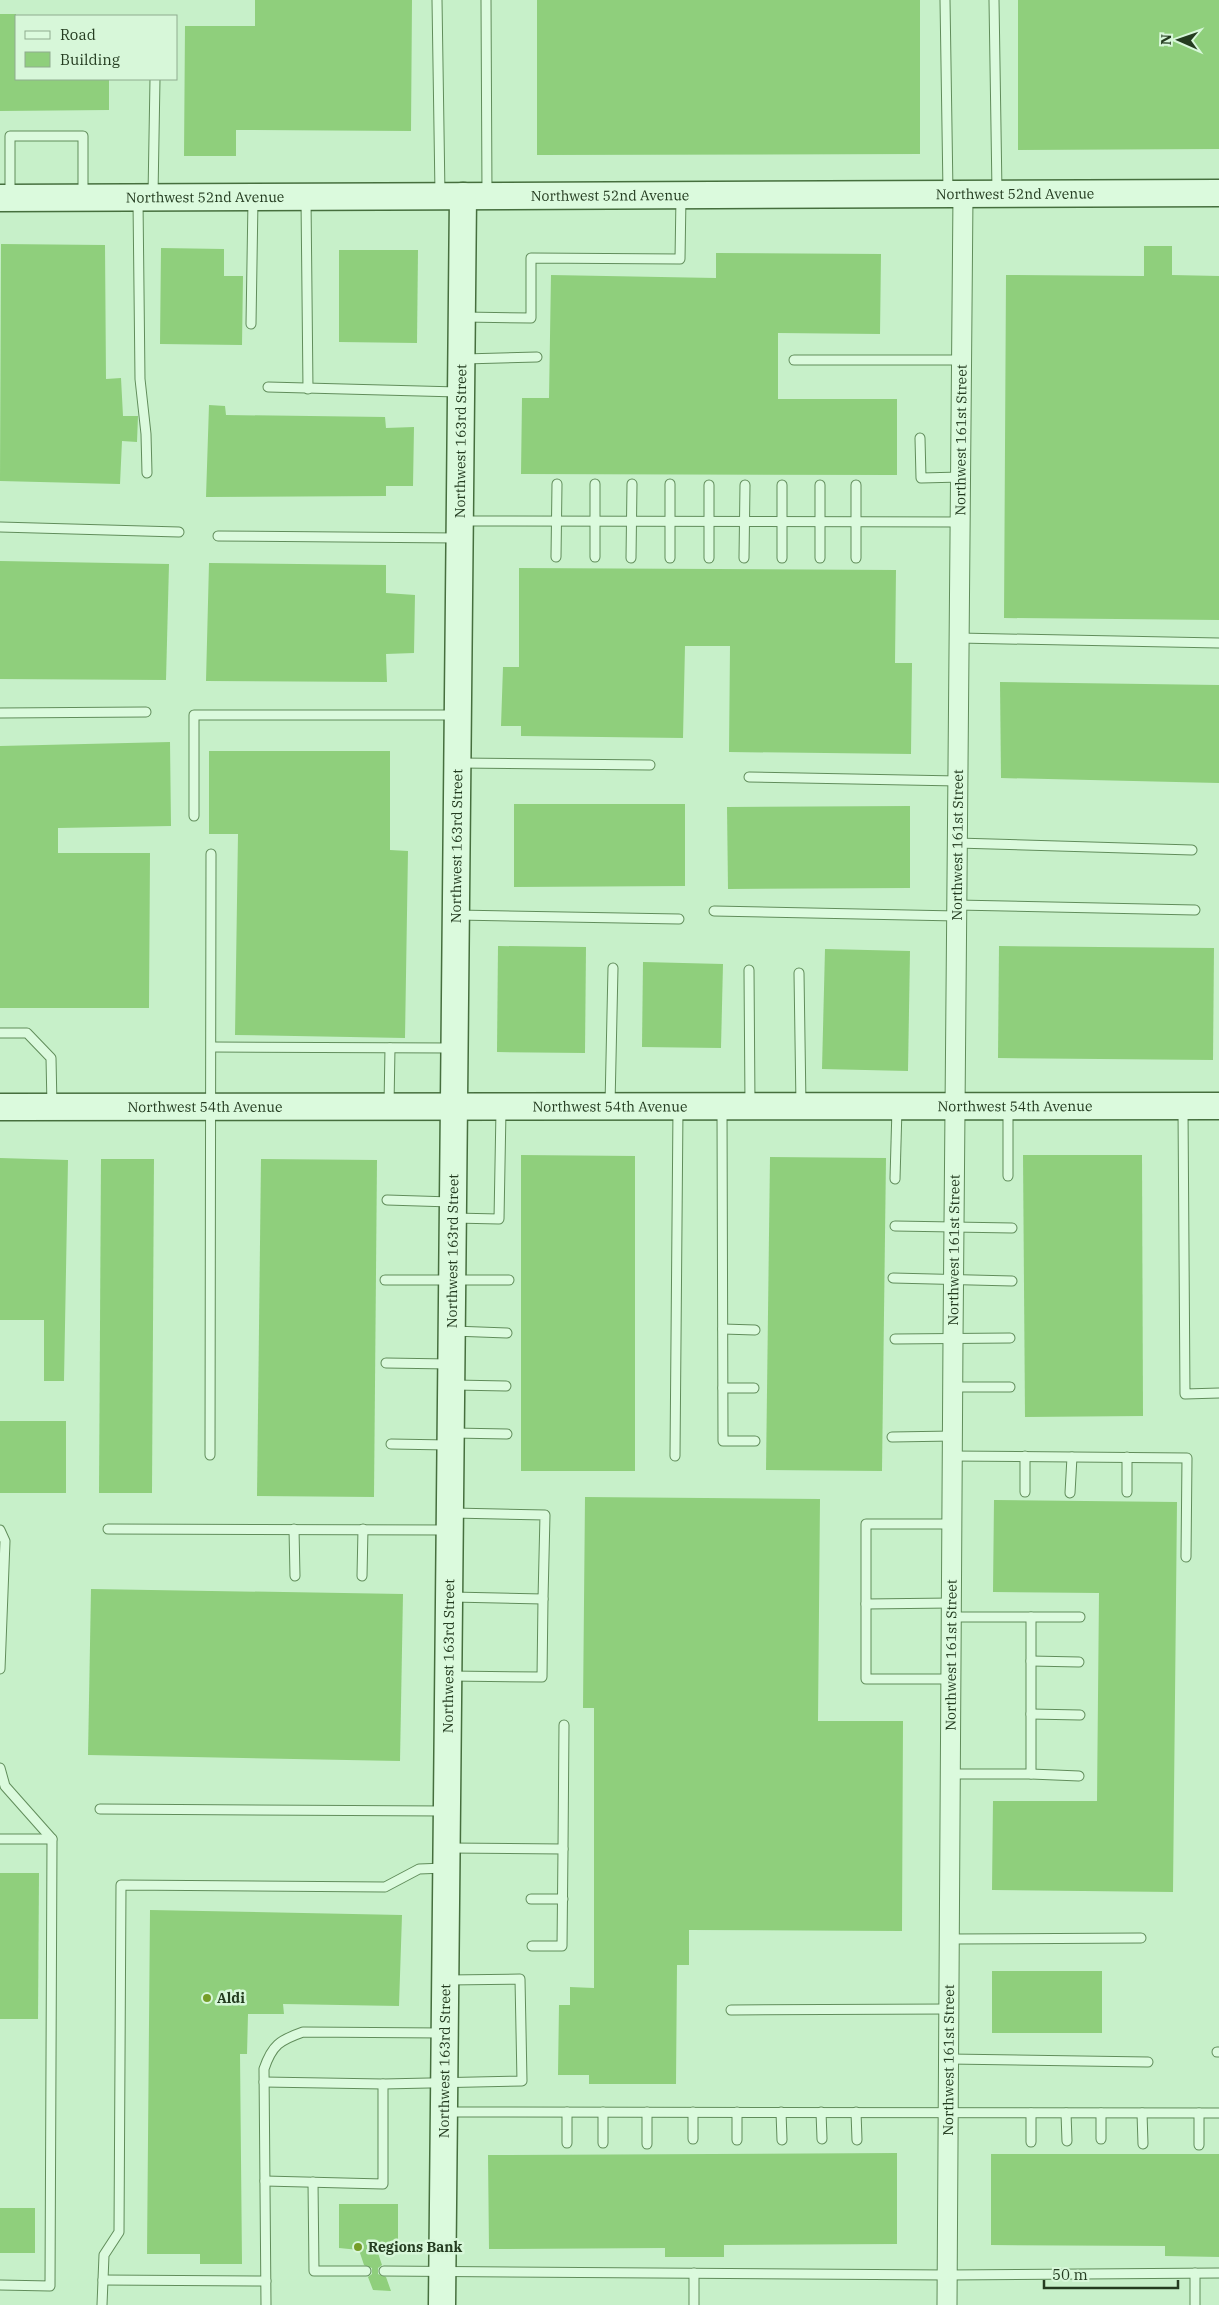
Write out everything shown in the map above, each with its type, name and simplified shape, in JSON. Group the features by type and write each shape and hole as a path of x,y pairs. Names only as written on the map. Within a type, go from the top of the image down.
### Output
{"street":[{"name":"Northwest 52nd Avenue","path":"5,198 1219,193"},
{"name":"Northwest 161st Street","path":"948,2305 952,1456 962,360 956,195"},
{"name":"Northwest 163rd Street","path":"442,2305 463,196"},
{"name":"Northwest 54th Avenue","path":"0,1107 1008,1108 1219,1106"}],"lane":[{"path":"437,0 463,196"},
{"path":"463,196 486,0"},
{"path":"945,0 956,195"},
{"path":"994,0 997,195"},
{"path":"147,473 146,434 140,379 146,198 155,80"},
{"path":"5,198 10,136 83,136 83,198"},
{"path":"462,317 531,318 531,258 680,259 681,196"},
{"path":"251,324 253,197"},
{"path":"306,197 308,388"},
{"path":"462,359 537,357"},
{"path":"794,360 962,360"},
{"path":"268,387 461,392"},
{"path":"920,438 921,478 961,477"},
{"path":"556,484 556,557"},
{"path":"595,484 595,557"},
{"path":"631,558 632,484"},
{"path":"670,484 670,558"},
{"path":"744,558 745,484"},
{"path":"709,485 709,558"},
{"path":"782,485 782,558"},
{"path":"820,485 820,558"},
{"path":"856,485 856,558"},
{"path":"218,536 460,530 556,522 960,522"},
{"path":"0,527 180,532"},
{"path":"959,638 1219,643"},
{"path":"0,714 146,712"},
{"path":"194,816 194,715 458,715"},
{"path":"458,763 650,765"},
{"path":"749,777 958,781"},
{"path":"957,843 1192,850"},
{"path":"210,1454 211,854"},
{"path":"714,911 1195,910"},
{"path":"457,915 679,919"},
{"path":"610,1108 613,968"},
{"path":"749,970 750,1108"},
{"path":"798,973 801,1108"},
{"path":"0,1033 27,1033 51,1058 52,1107"},
{"path":"212,1047 456,1048"},
{"path":"389,1108 390,1048"},
{"path":"1183,1106 1185,1394 1219,1393"},
{"path":"387,1200 499,1219 502,1108"},
{"path":"675,1456 678,1108"},
{"path":"722,1108 724,1440 755,1441"},
{"path":"895,1179 896,1108"},
{"path":"1008,1108 1008,1176"},
{"path":"895,1226 1012,1228"},
{"path":"893,1278 1012,1281"},
{"path":"385,1280 453,1282 510,1280"},
{"path":"723,1329 755,1330"},
{"path":"452,1331 507,1333"},
{"path":"895,1340 1010,1338"},
{"path":"386,1363 452,1374 506,1386"},
{"path":"953,1387 1010,1387"},
{"path":"723,1388 754,1388"},
{"path":"391,1444 507,1434"},
{"path":"892,1436 953,1436"},
{"path":"952,1456 1187,1458 1186,1557"},
{"path":"1025,1456 1025,1492"},
{"path":"1070,1493 1072,1457"},
{"path":"1127,1457 1127,1492"},
{"path":"108,1529 363,1529 545,1515 542,1677 448,1676"},
{"path":"951,1679 866,1679 866,1524 952,1524"},
{"path":"294,1529 295,1576"},
{"path":"362,1576 363,1529"},
{"path":"0,1530 5,1541 0,1670"},
{"path":"449,1597 543,1599"},
{"path":"866,1604 1031,1617 1080,1617"},
{"path":"1031,1617 1031,1774"},
{"path":"1031,1661 1079,1662"},
{"path":"1032,1714 1080,1715"},
{"path":"532,1946 562,1946 564,1724"},
{"path":"0,1768 3,1786 52,1839 50,2286 0,2284"},
{"path":"950,1774 1079,1776"},
{"path":"100,1809 447,1811"},
{"path":"0,1839 52,1839"},
{"path":"102,2305 104,2255 119,2232 122,1885 385,1887 418,1869 446,1858 563,1849"},
{"path":"532,1899 563,1899"},
{"path":"949,1939 1140,1938"},
{"path":"264,2082 383,2084 522,2081 520,1979 446,1980"},
{"path":"732,2010 949,2009"},
{"path":"266,2305 264,2069 269,2054 282,2039 303,2032 445,2033"},
{"path":"949,2059 1148,2062"},
{"path":"265,2181 383,2184 383,2084"},
{"path":"444,2112 1219,2113"},
{"path":"566,2143 567,2112"},
{"path":"603,2112 603,2143"},
{"path":"647,2112 647,2144"},
{"path":"693,2112 693,2139"},
{"path":"737,2112 737,2140"},
{"path":"781,2112 782,2140"},
{"path":"821,2112 822,2139"},
{"path":"856,2112 857,2140"},
{"path":"1031,2112 1031,2142"},
{"path":"1066,2113 1067,2141"},
{"path":"1101,2113 1102,2139"},
{"path":"1142,2113 1144,2144"},
{"path":"1199,2113 1199,2145"},
{"path":"313,2182 314,2271 366,2271"},
{"path":"384,2271 948,2275 1219,2273"},
{"path":"694,2273 694,2305"},
{"path":"1195,2273 1195,2305"},
{"path":"103,2280 266,2281"}],"building":[{"path":"255,0 412,0 411,131 236,130 236,156 184,156 185,26 255,26"},
{"path":"537,0 920,0 920,154 537,155"},
{"path":"1018,0 1219,0 1219,149 1018,150"},
{"path":"0,14 16,14 15,80 109,80 109,110 0,111"},
{"path":"1,244 105,245 106,379 121,378 123,416 138,416 137,442 122,441 120,484 0,481"},
{"path":"1144,246 1172,246 1172,275 1219,276 1219,620 1004,618 1006,275 1144,276"},
{"path":"161,248 224,249 224,276 243,276 242,345 160,344"},
{"path":"339,250 418,250 417,343 339,342"},
{"path":"716,253 881,254 880,334 778,333 778,399 897,399 897,475 521,474 522,398 549,398 551,275 716,278"},
{"path":"209,405 225,406 226,415 385,417 386,428 414,427 413,486 386,486 386,496 206,497"},
{"path":"0,561 169,564 166,680 0,679"},
{"path":"209,563 386,565 386,593 415,595 414,653 386,654 387,682 206,681"},
{"path":"519,568 896,570 895,663 912,663 911,754 729,752 730,646 685,646 683,738 521,736 521,726 501,726 503,667 519,667"},
{"path":"1000,682 1219,685 1219,783 1001,778"},
{"path":"170,742 171,826 58,828 58,853 150,853 149,1008 0,1008 0,746"},
{"path":"209,751 390,751 390,850 408,851 405,1038 235,1035 238,834 209,834"},
{"path":"514,804 685,804 685,886 514,887"},
{"path":"910,806 910,888 728,889 727,807"},
{"path":"498,946 586,947 585,1053 497,1052"},
{"path":"999,946 1214,948 1213,1060 998,1058"},
{"path":"825,949 910,951 908,1071 822,1069"},
{"path":"643,962 723,964 721,1048 642,1047"},
{"path":"521,1155 635,1156 635,1471 521,1471"},
{"path":"1023,1155 1142,1155 1143,1416 1025,1417"},
{"path":"770,1157 886,1158 882,1471 766,1470"},
{"path":"0,1158 68,1160 64,1381 44,1381 44,1320 0,1320"},
{"path":"101,1159 154,1159 152,1493 99,1493"},
{"path":"261,1159 377,1160 374,1497 257,1496"},
{"path":"0,1421 66,1421 66,1493 0,1493"},
{"path":"585,1497 820,1499 818,1721 903,1721 902,1931 689,1930 689,1965 677,1965 676,2084 589,2084 589,2075 558,2075 559,2005 570,2005 570,1987 594,1988 594,1708 583,1708"},
{"path":"994,1500 1177,1502 1173,1892 992,1890 993,1801 1097,1801 1099,1593 993,1592"},
{"path":"91,1589 403,1594 400,1761 88,1755"},
{"path":"0,1873 39,1873 38,2019 0,2019"},
{"path":"150,1910 402,1915 399,2006 283,2004 284,2014 248,2014 247,2054 240,2054 242,2264 200,2264 200,2254 147,2254"},
{"path":"992,1971 1102,1971 1102,2033 992,2033"},
{"path":"897,2153 897,2244 724,2245 724,2257 665,2257 665,2248 489,2249 488,2155"},
{"path":"991,2154 1219,2154 1219,2257 1165,2256 1165,2246 991,2245"},
{"name":"Regions Bank","path":"339,2204 398,2204 398,2247 376,2247 382,2265 378,2268 378,2274 386,2277 391,2291 373,2290 368,2277 372,2274 372,2268 364,2265 359,2250 339,2248"},
{"path":"0,2208 35,2208 35,2253 0,2253"}],"place":[{"name":"Aldi","path":"207,1998"},
{"name":"Regions Bank","path":"358,2247"}]}
